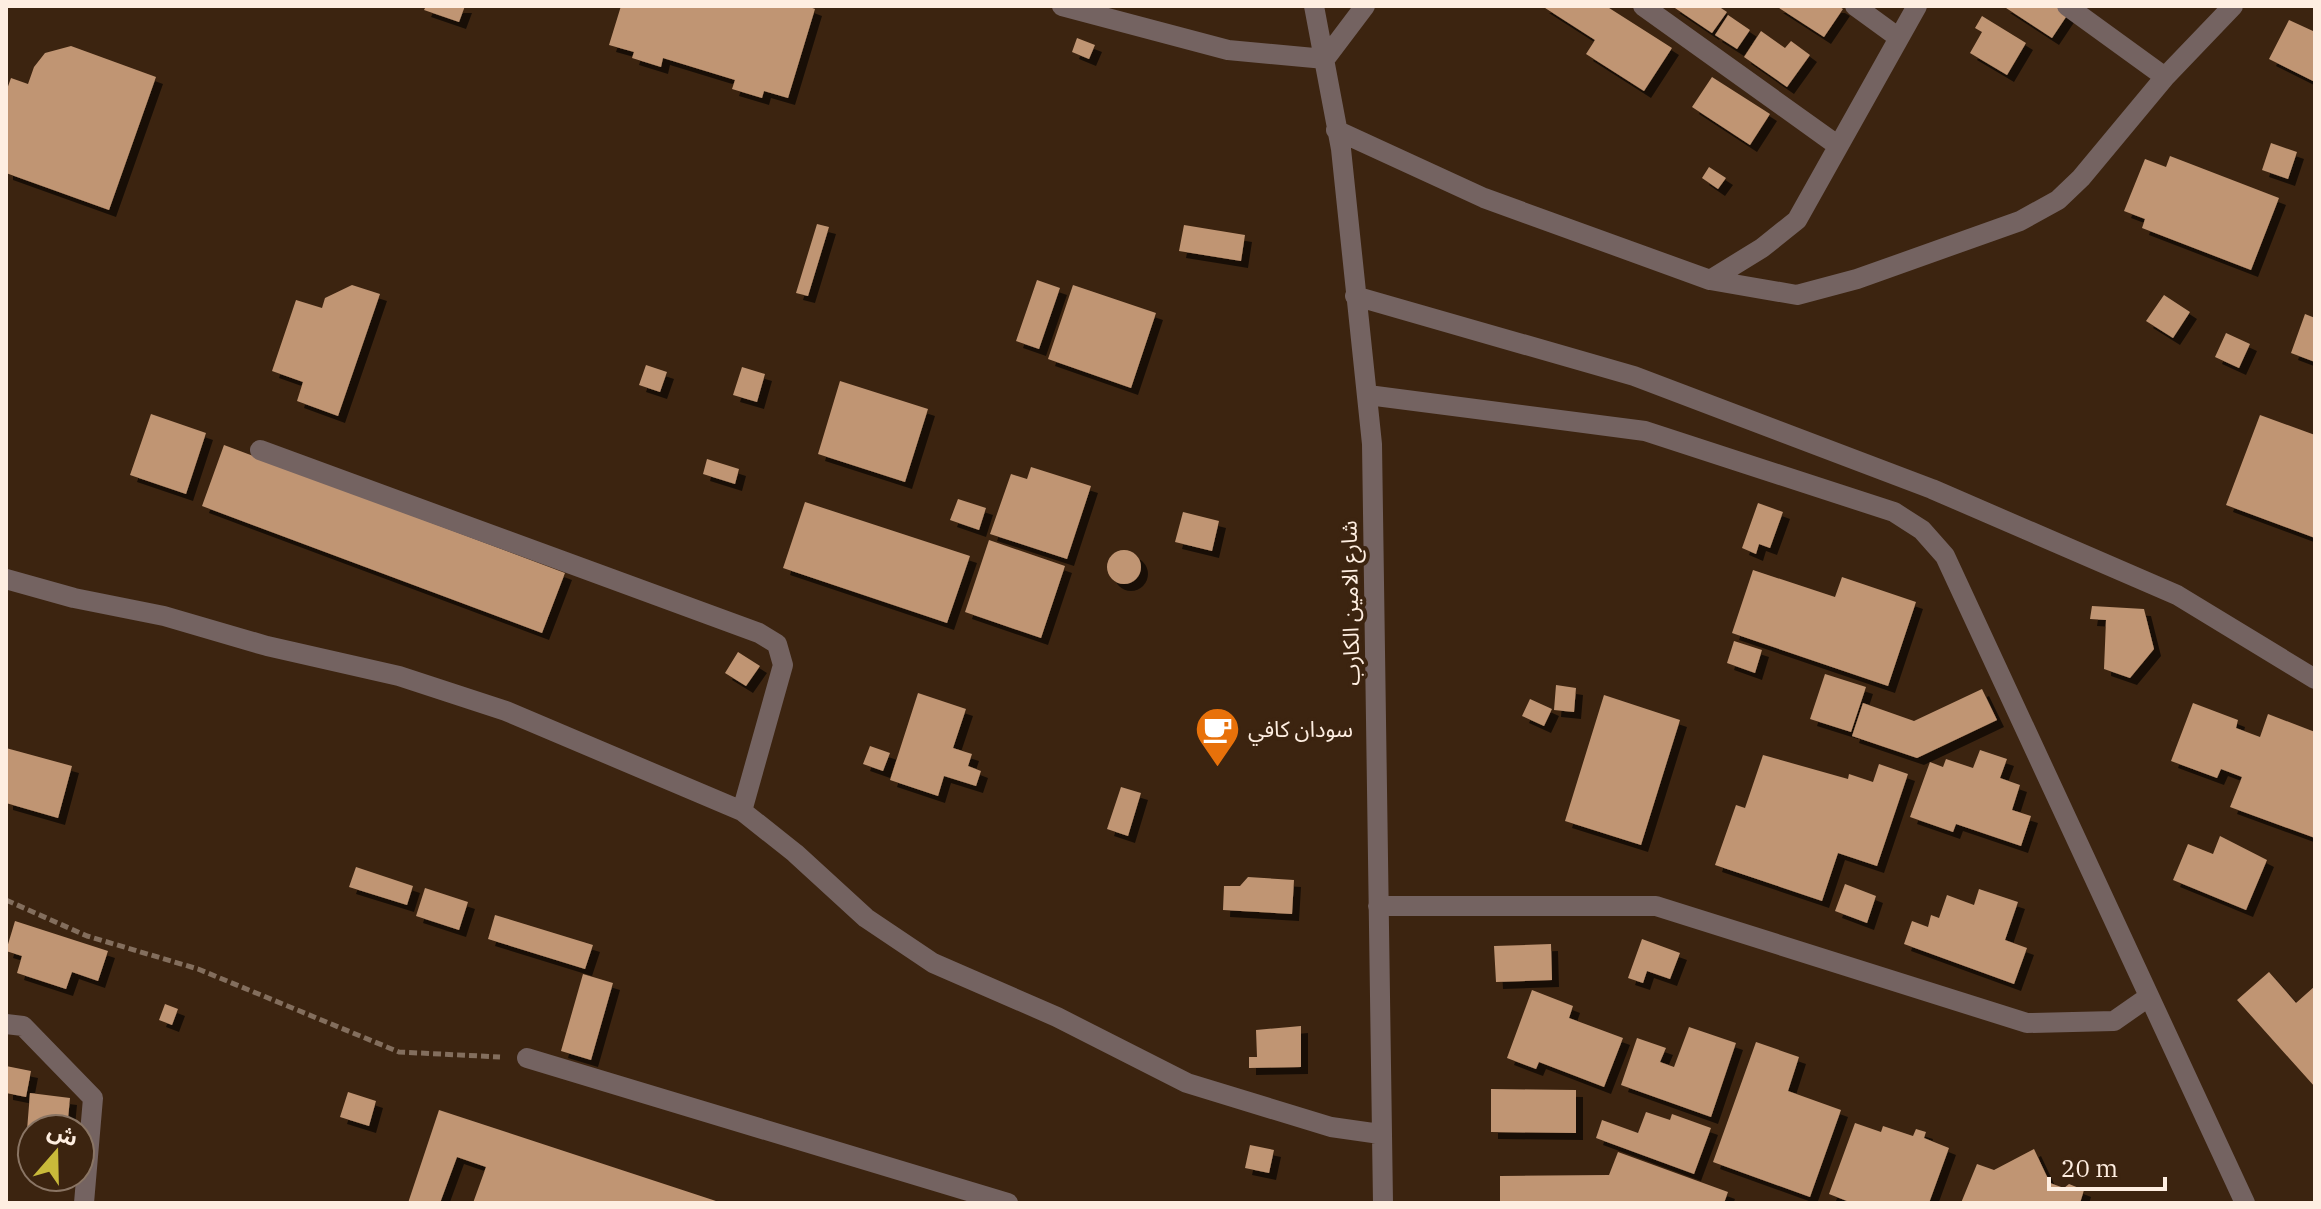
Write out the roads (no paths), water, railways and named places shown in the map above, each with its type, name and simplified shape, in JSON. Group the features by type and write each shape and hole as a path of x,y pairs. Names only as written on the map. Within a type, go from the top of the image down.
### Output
{"street":[{"path":"1062,6 1228,50 1325,59 1365,6"},
{"name":"شارع الامين الكارب","path":"1314,6 1336,130 1368,395 1383,1203"},
{"path":"1643,6 1837,145"},
{"path":"1855,6 1899,38"},
{"path":"1710,280 1762,248 1797,220 1917,6"},
{"path":"2067,6 2165,77"},
{"path":"1336,130 1484,198 1710,280 1797,295 1857,279 2020,221 2058,200 2165,77 2233,6"},
{"path":"1355,296 1634,376 1932,489 2177,595 2315,679"},
{"path":"1368,395 1645,431 1894,512 1922,530 1945,556 2147,998 2245,1203"},
{"path":"260,450 759,633 777,644 783,665 742,811"},
{"path":"6,579 399,676 506,711 742,811 795,853 866,918 933,963 1057,1017 1187,1083 1331,1127 1380,1134"},
{"path":"1378,906 1656,906 2027,1023 2114,1021 2147,998"},
{"path":"6,1024 23,1026 93,1098 84,1203"},
{"path":"527,1058 1008,1203"}],"place":[{"name":"سودان كافي","path":"1217,768"}]}
